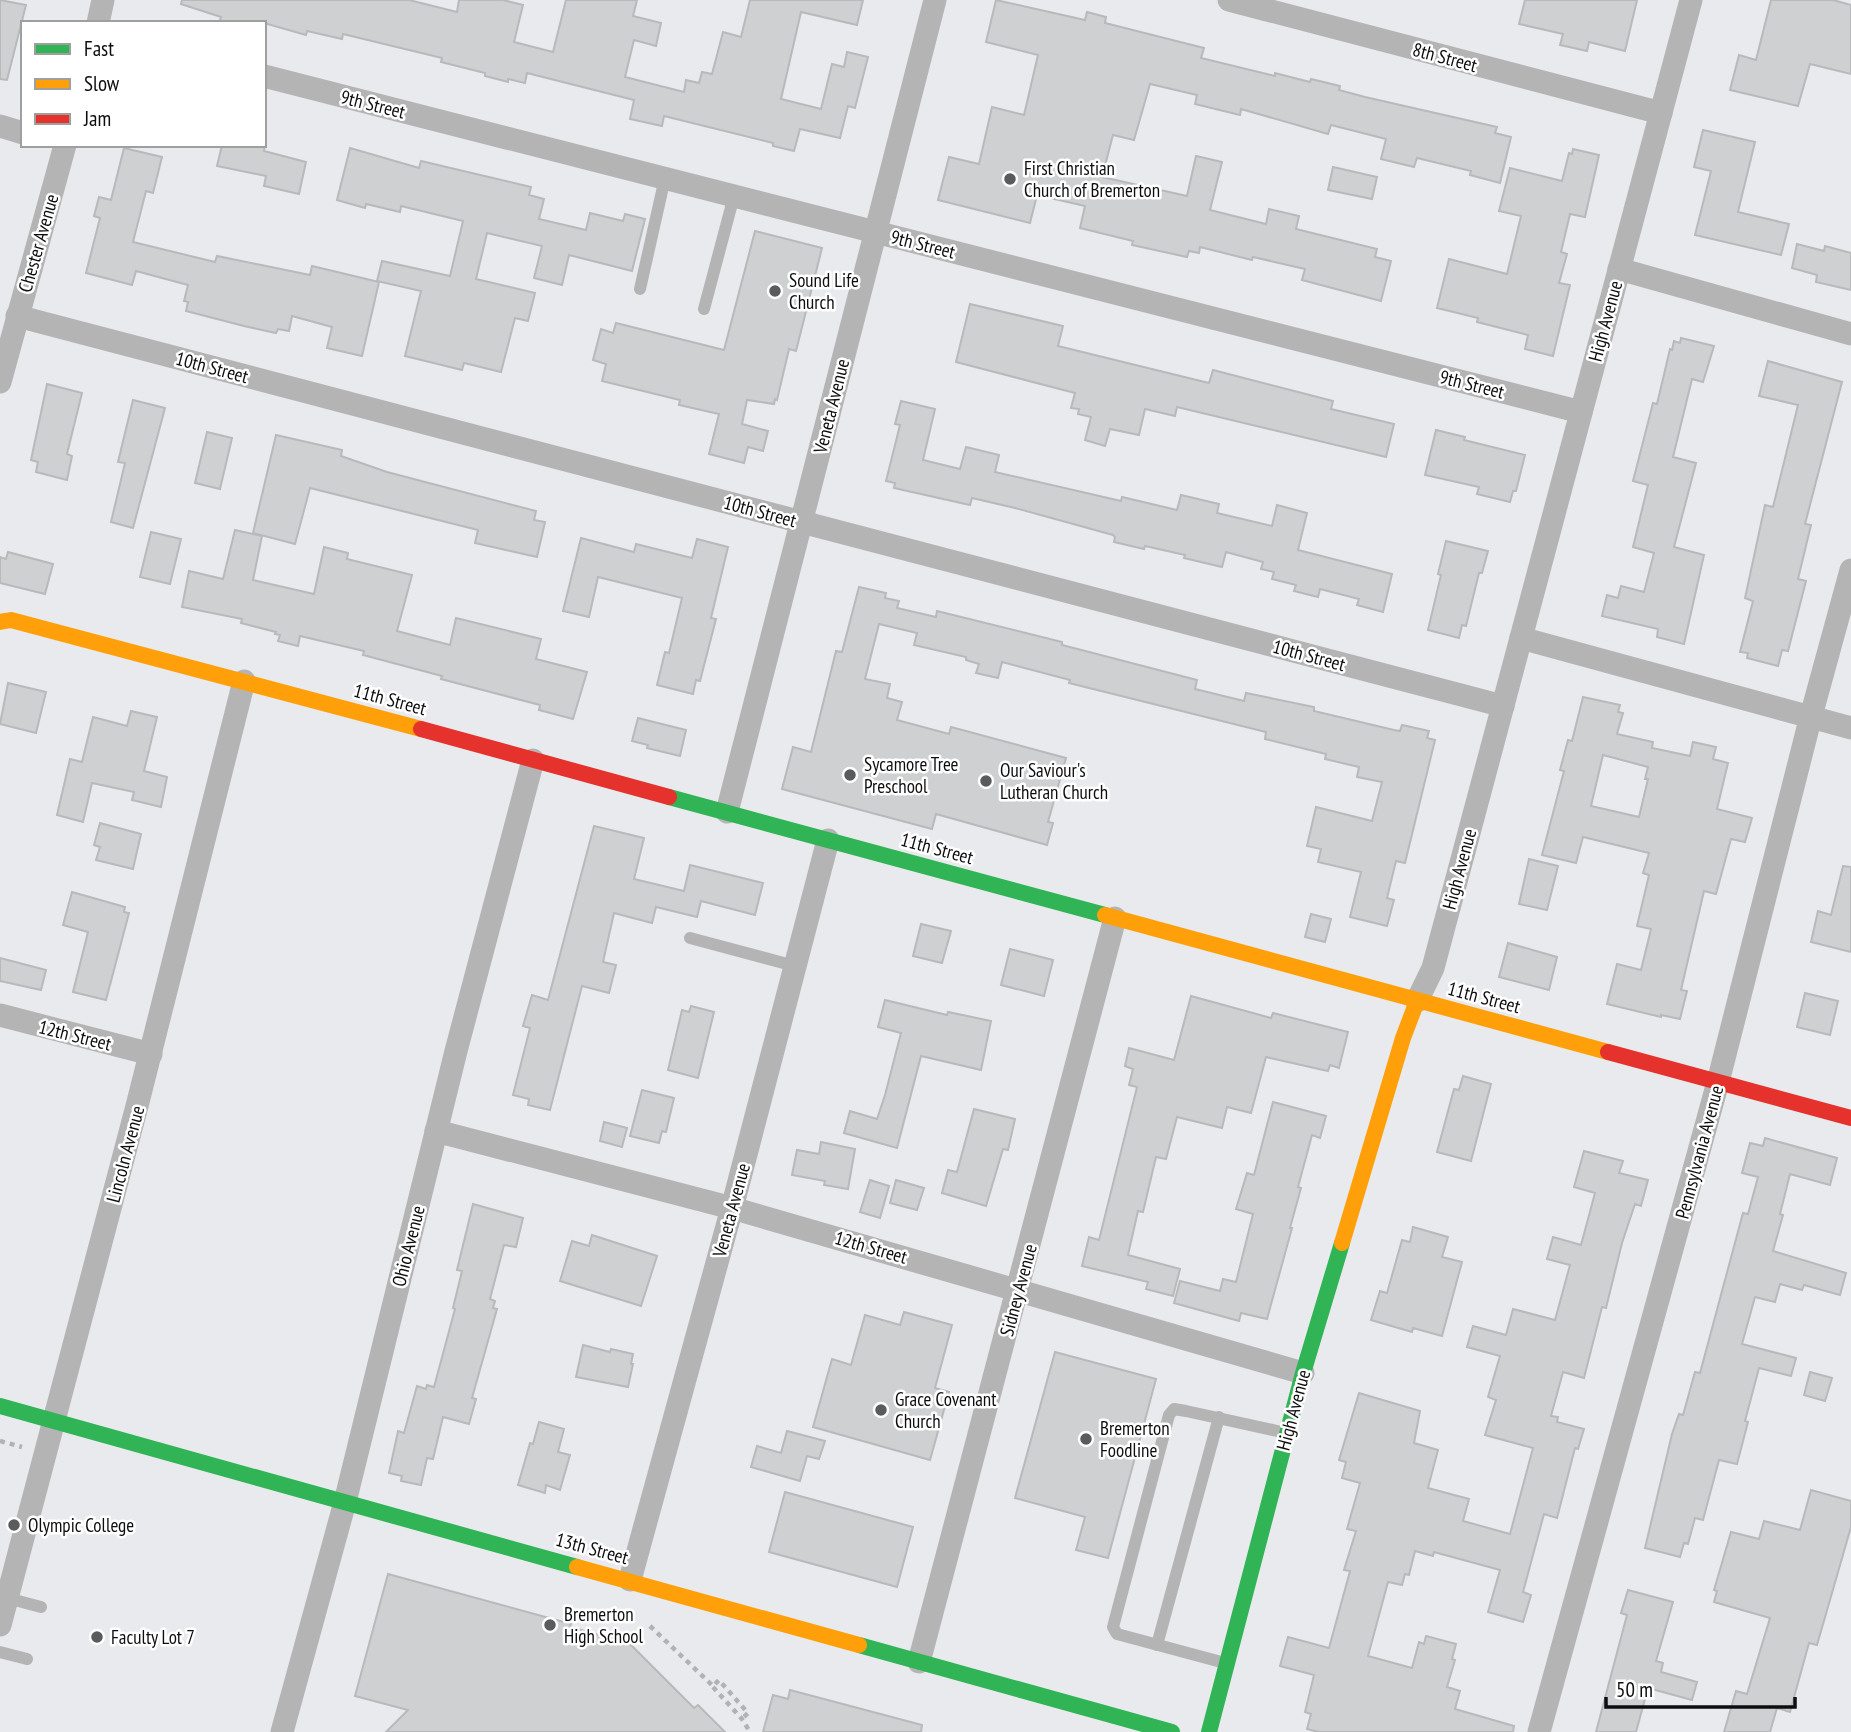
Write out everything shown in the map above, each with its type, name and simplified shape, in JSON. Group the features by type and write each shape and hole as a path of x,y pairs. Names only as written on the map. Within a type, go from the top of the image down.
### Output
{"street":[{"path":"98,21 103,0"},
{"name":"Veneta Avenue","path":"727,812 935,0"},
{"name":"8th Street","path":"1229,0 1661,113"},
{"name":"High Avenue","path":"1209,1732 1303,1373 1403,1038 1433,968 1691,0"},
{"name":"9th Street","path":"266,77 1581,412"},
{"path":"0,126 21,132"},
{"name":"Chester Avenue","path":"0,382 64,147"},
{"path":"1619,269 1851,334"},
{"name":"10th Street","path":"17,316 1503,706"},
{"name":"Pennsylvania Avenue","path":"1539,1732 1718,1082 1851,570"},
{"name":"11th Street","path":"4,617 1851,1118"},
{"path":"1521,638 1851,728"},
{"name":"Lincoln Avenue","path":"0,1625 151,1054 244,681"},
{"name":"Ohio Avenue","path":"282,1732 345,1502 436,1131 533,760"},
{"name":"Veneta Avenue","path":"630,1580 732,1208 828,840"},
{"name":"Sidney Avenue","path":"919,1662 1115,918"},
{"name":"12th Street","path":"0,1015 151,1054"},
{"name":"12th Street","path":"436,1131 732,1208 1303,1373"},
{"name":"13th Street","path":"0,1406 1172,1732"}],"lane":[{"path":"640,289 665,178"},
{"path":"704,309 734,196"},
{"path":"691,938 795,966"},
{"path":"1226,1664 1117,1634 1113,1627 1169,1415 1174,1409 1287,1433"},
{"path":"1157,1645 1219,1418"},
{"path":"7,1598 41,1606"},
{"path":"0,1652 27,1659"}],"path":[{"path":"0,1441 22,1447 19,1460"},
{"path":"650,1626 713,1686 750,1732"},
{"path":"713,1686 719,1680 726,1687 748,1713 742,1719"}],"building":[{"path":"0,0 26,5 7,80 0,79"},
{"path":"182,0 409,0 457,12 459,0 503,0 523,5 514,42 553,52 566,0 637,0 633,16 661,23 656,46 634,40 625,77 684,92 686,80 699,83 702,72 712,74 723,32 741,37 750,0 863,0 857,25 801,12 781,99 821,109 832,64 844,67 847,52 868,57 855,108 848,106 840,138 800,129 794,151 773,146 773,143 664,116 662,126 630,119 634,100 527,73 525,83 508,79 508,82 441,62 442,58 343,34 342,39 307,31 306,35 266,24 266,21 220,21 221,17 181,4"},
{"path":"996,0 1085,20 1087,12 1106,17 1105,23 1204,48 1201,58 1275,76 1275,73 1310,82 1311,79 1340,86 1339,90 1365,97 1497,127 1495,133 1511,137 1500,183 1470,175 1471,171 1417,158 1414,167 1381,159 1386,139 1331,125 1328,134 1241,109 1240,115 1195,104 1197,95 1150,84 1134,140 1113,135 1102,177 1187,196 1196,156 1222,162 1210,210 1266,224 1269,209 1299,216 1296,229 1377,249 1375,257 1391,261 1381,301 1302,280 1305,269 1253,257 1252,260 1200,247 1199,253 1189,251 1187,257 1132,245 1133,241 1080,228 1085,206 1037,195 1030,223 938,200 949,157 979,164 992,107 1024,115 1038,55 986,42"},
{"path":"1525,0 1637,0 1625,51 1589,42 1587,51 1560,45 1563,34 1519,24"},
{"path":"1771,0 1833,0 1851,5 1851,74 1810,64 1798,106 1730,90 1739,55 1756,60"},
{"path":"1703,130 1755,142 1738,212 1789,224 1781,255 1695,235 1711,171 1694,167"},
{"path":"222,147 265,147 264,151 306,162 299,194 264,186 266,176 217,166"},
{"path":"124,148 162,157 153,193 146,191 133,242 215,262 217,256 310,275 312,266 379,282 362,356 327,348 332,327 292,316 289,331 278,329 276,333 244,326 186,311 188,302 184,301 188,285 136,271 132,285 86,273 100,218 94,216 99,197 111,200"},
{"path":"350,148 419,168 421,161 531,187 529,195 544,199 539,219 586,230 590,213 623,221 625,214 645,219 632,271 569,255 562,285 534,278 542,246 487,233 476,279 535,293 528,321 515,318 501,372 464,363 462,370 405,356 421,291 377,281 382,261 450,276 463,221 401,206 400,212 366,204 365,208 337,200"},
{"path":"1573,149 1599,155 1585,217 1570,214 1561,252 1567,254 1559,283 1570,285 1553,356 1525,349 1528,335 1437,308 1449,259 1507,274 1521,216 1499,211 1510,168 1562,181 1569,153 1572,154"},
{"path":"1333,167 1377,177 1372,199 1328,190"},
{"path":"755,231 822,248 796,351 789,349 777,400 775,399 774,404 747,400 742,424 768,431 763,451 748,447 744,463 709,454 719,414 679,405 680,400 602,381 606,364 593,360 601,329 613,333 616,323 724,350"},
{"path":"1797,244 1824,251 1825,246 1851,253 1851,290 1816,282 1817,275 1792,268"},
{"path":"970,304 1063,326 1058,346 1209,383 1213,370 1333,401 1331,409 1394,424 1386,457 1177,407 1175,416 1145,409 1139,435 1110,429 1105,446 1085,440 1091,417 1078,414 1079,409 1071,408 1075,393 956,362"},
{"path":"1681,338 1714,346 1703,382 1692,379 1673,457 1696,463 1674,547 1704,555 1684,644 1657,637 1658,629 1602,616 1607,595 1618,598 1621,586 1644,592 1654,553 1633,547 1648,485 1633,481 1653,403 1657,404 1670,349 1672,350 1674,341 1680,343"},
{"path":"1768,361 1842,382 1805,524 1811,525 1798,579 1806,581 1788,651 1782,650 1778,666 1747,658 1748,653 1740,652 1753,601 1745,598 1765,505 1773,507 1798,405 1759,396"},
{"path":"47,384 82,393 67,454 72,456 67,480 36,472 38,462 31,460"},
{"path":"133,400 165,408 133,528 111,522 125,463 118,462"},
{"path":"901,401 935,409 923,460 960,469 966,447 999,455 995,472 1121,501 1122,497 1177,510 1181,495 1219,504 1217,513 1272,526 1277,505 1307,513 1298,550 1392,574 1383,612 1357,605 1359,599 1320,589 1318,597 1294,591 1296,585 1272,579 1274,572 1261,569 1263,562 1226,552 1222,567 1184,558 1185,555 1114,542 1113,535 1015,508 972,498 970,505 894,488 895,483 886,481 900,425 895,424"},
{"path":"1436,430 1525,455 1516,491 1513,491 1510,502 1477,494 1479,487 1425,475"},
{"path":"207,432 232,438 220,489 195,483"},
{"path":"276,435 342,450 341,456 387,472 536,511 534,520 545,522 537,557 475,543 478,530 310,488 295,544 253,533"},
{"path":"235,530 262,536 253,580 314,594 324,547 348,553 347,559 412,575 397,631 450,645 456,618 541,639 536,659 587,672 573,719 539,710 540,705 363,655 364,651 300,636 298,646 278,641 280,635 275,634 276,632 241,623 242,619 182,607 189,571 223,579"},
{"path":"151,532 181,539 170,584 140,577"},
{"path":"581,538 634,552 636,544 692,558 697,539 728,547 711,618 716,619 700,681 696,680 693,694 657,685 665,652 669,653 682,598 598,577 589,617 563,611"},
{"path":"1446,541 1488,551 1482,573 1479,573 1466,626 1462,625 1459,638 1428,630"},
{"path":"8,552 53,564 45,594 0,583 0,557 6,559"},
{"path":"859,587 886,593 885,598 899,601 897,608 936,617 937,611 1062,642 1062,645 1197,680 1195,689 1244,701 1246,693 1314,707 1314,711 1394,730 1400,731 1402,725 1429,731 1427,738 1435,740 1405,863 1396,861 1387,898 1394,900 1387,926 1350,917 1361,872 1318,862 1321,849 1307,846 1316,807 1372,821 1382,782 1357,777 1359,767 1325,759 1326,754 1265,739 1266,732 1069,683 1070,680 1002,662 998,678 976,673 979,664 966,660 966,657 914,645 917,633 879,624 865,679 890,684 887,698 902,702 897,720 949,734 951,727 1066,758 1048,822 1053,823 1047,845 936,814 932,829 782,789 793,747 811,752 836,651 842,652"},
{"path":"8,683 46,692 36,733 0,724"},
{"path":"1583,697 1620,705 1618,712 1623,713 1617,734 1653,742 1652,748 1690,756 1693,742 1716,747 1713,759 1728,763 1717,809 1752,818 1745,842 1731,839 1716,894 1704,891 1681,990 1687,991 1680,1019 1607,1004 1617,964 1641,970 1651,929 1637,926 1649,875 1643,873 1649,853 1583,837 1576,863 1542,855 1564,771 1560,770 1568,740 1572,741","holes":["1603,755 1648,767 1645,779 1648,779 1639,817 1591,806"]},
{"path":"131,711 157,717 144,771 167,777 161,807 132,800 134,792 92,783 83,822 57,815 70,759 82,762 93,717 127,726"},
{"path":"638,718 686,730 680,756 647,748 648,745 632,741"},
{"path":"100,823 141,834 133,869 96,860 100,847 94,845"},
{"path":"594,826 644,838 634,879 684,891 690,865 763,883 755,915 701,901 697,917 656,907 652,923 614,913 603,962 616,965 609,993 582,986 550,1110 528,1105 529,1099 513,1095 530,1028 523,1026 532,995 548,1000"},
{"path":"1529,859 1558,866 1547,910 1519,904"},
{"path":"1843,866 1851,867 1851,952 1811,942 1818,911 1831,915"},
{"path":"72,892 125,907 124,912 129,913 106,1000 73,992 88,932 63,925"},
{"path":"1311,914 1331,919 1325,942 1305,937"},
{"path":"921,924 951,931 942,963 913,956"},
{"path":"1508,943 1557,957 1549,990 1499,977"},
{"path":"1010,949 1053,960 1044,996 1001,985"},
{"path":"0,958 46,970 41,990 0,981"},
{"path":"1805,993 1838,1001 1830,1035 1797,1027"},
{"path":"1191,996 1271,1018 1273,1013 1348,1032 1339,1068 1330,1065 1328,1071 1266,1057 1251,1113 1227,1107 1222,1128 1177,1117 1166,1159 1156,1157 1143,1212 1138,1211 1128,1255 1180,1269 1173,1296 1146,1289 1148,1282 1082,1266 1089,1237 1099,1240 1137,1087 1129,1085 1133,1069 1125,1066 1129,1048 1174,1060"},
{"path":"885,1000 947,1015 948,1012 991,1021 981,1070 921,1056 897,1148 844,1133 850,1111 877,1119 885,1095 901,1033 878,1027"},
{"path":"691,1006 714,1012 698,1078 668,1070 682,1010 689,1012"},
{"path":"1463,1076 1491,1084 1471,1161 1437,1152 1454,1089 1459,1090"},
{"path":"642,1090 674,1098 666,1132 662,1131 659,1143 630,1136"},
{"path":"1273,1102 1326,1116 1320,1138 1312,1135 1298,1187 1301,1188 1292,1228 1267,1319 1241,1313 1239,1321 1174,1303 1180,1281 1220,1291 1223,1279 1236,1282 1253,1214 1236,1209 1247,1173 1254,1175"},
{"path":"974,1109 1015,1119 1008,1150 1003,1149 986,1206 942,1193 948,1170 957,1172"},
{"path":"604,1122 627,1128 622,1147 600,1141"},
{"path":"1765,1138 1837,1158 1830,1185 1790,1174 1773,1251 1846,1273 1840,1295 1804,1285 1802,1290 1780,1284 1775,1302 1755,1297 1742,1344 1796,1358 1791,1376 1759,1368 1737,1464 1719,1460 1703,1520 1695,1518 1688,1544 1684,1543 1680,1557 1645,1548 1672,1434 1679,1414 1683,1415 1695,1372 1700,1373 1743,1213 1748,1214 1758,1177 1742,1173 1750,1143 1763,1146"},
{"path":"821,1142 855,1149 848,1189 824,1185 825,1181 792,1175 797,1150 819,1154"},
{"path":"1584,1151 1623,1161 1619,1173 1648,1180 1641,1206 1635,1204 1622,1243 1606,1308 1602,1307 1584,1378 1563,1372 1551,1416 1558,1417 1557,1422 1584,1429 1578,1449 1575,1448 1557,1518 1544,1514 1523,1592 1531,1595 1523,1622 1488,1612 1500,1570 1434,1552 1433,1556 1415,1551 1409,1575 1405,1574 1402,1585 1388,1582 1368,1656 1412,1668 1419,1642 1424,1644 1426,1636 1456,1644 1452,1659 1455,1660 1447,1687 1460,1691 1455,1709 1514,1726 1513,1732 1319,1732 1307,1729 1311,1714 1305,1712 1314,1675 1280,1666 1288,1637 1329,1648 1350,1571 1344,1570 1356,1531 1347,1529 1360,1483 1342,1478 1346,1462 1339,1460 1359,1393 1420,1411 1414,1443 1438,1450 1428,1488 1469,1499 1463,1521 1510,1534 1533,1448 1485,1435 1496,1400 1488,1397 1500,1356 1467,1347 1473,1326 1506,1335 1513,1309 1555,1320 1570,1265 1547,1259 1553,1237 1581,1245 1595,1193 1574,1187"},
{"path":"870,1180 889,1186 880,1218 860,1212"},
{"path":"896,1180 924,1188 917,1210 890,1203"},
{"path":"473,1204 523,1218 516,1247 504,1245 490,1299 495,1301 493,1308 497,1309 472,1398 476,1399 469,1424 443,1417 433,1459 427,1458 421,1485 401,1481 402,1476 389,1473 398,1431 404,1433 417,1386 426,1389 427,1385 434,1387 455,1309 453,1308 462,1271 457,1270"},
{"path":"1413,1227 1448,1237 1442,1257 1462,1262 1442,1336 1413,1328 1412,1332 1371,1320 1380,1291 1387,1293 1402,1240 1410,1242"},
{"path":"592,1235 657,1256 641,1306 560,1281 572,1241 589,1246"},
{"name":"Grace Covenant Church","path":"904,1312 952,1325 935,1388 949,1392 930,1460 813,1427 832,1359 851,1365 865,1315 900,1325"},
{"path":"583,1345 610,1352 611,1349 633,1354 628,1387 576,1377"},
{"name":"Bremerton Foodline","path":"1055,1352 1156,1379 1108,1558 1076,1550 1085,1517 1015,1498"},
{"path":"1810,1372 1832,1378 1825,1401 1804,1395"},
{"path":"539,1422 564,1429 558,1452 570,1455 560,1490 546,1485 545,1493 518,1485"},
{"path":"787,1431 825,1441 819,1459 807,1456 800,1481 751,1467 757,1446 781,1453"},
{"path":"1811,1490 1851,1501 1851,1527 1817,1645 1809,1643 1790,1712 1777,1708 1770,1732 1724,1732 1736,1691 1747,1694 1770,1618 1714,1602 1717,1591 1714,1590 1731,1532 1759,1539 1764,1521 1800,1530"},
{"path":"785,1492 913,1527 897,1587 769,1552"},
{"name":"Bremerton High School","path":"388,1574 571,1624 570,1627 629,1643 694,1708 698,1705 725,1732 386,1732 408,1710 355,1696"},
{"path":"1628,1590 1673,1602 1656,1661 1663,1663 1661,1672 1697,1682 1692,1700 1648,1688 1636,1732 1596,1732 1627,1615 1621,1613"},
{"path":"790,1690 922,1725 921,1732 763,1732 773,1695 788,1699"}],"traffic: fast":[{"path":"669,797 1105,915"},
{"path":"1209,1732 1303,1373 1342,1243"},
{"path":"0,1406 577,1567"},
{"path":"859,1645 1172,1732"}],"traffic: slow":[{"path":"0,622 11,620 421,729"},
{"path":"1105,915 1608,1052"},
{"path":"1342,1243 1403,1038 1417,1001"},
{"path":"577,1567 859,1645"}],"traffic: jam":[{"path":"421,729 669,797"},
{"path":"1608,1052 1851,1118"}],"place":[{"name":"First Christian Church of Bremerton","path":"1010,179"},
{"name":"Sound Life Church","path":"775,291"},
{"name":"Sycamore Tree Preschool","path":"850,775"},
{"name":"Our Saviour's Lutheran Church","path":"986,781"},
{"name":"Grace Covenant Church","path":"881,1410"},
{"name":"Bremerton Foodline","path":"1086,1439"},
{"name":"Olympic College","path":"14,1525"},
{"name":"Bremerton High School","path":"550,1625"},
{"name":"Faculty Lot 7","path":"97,1637"}]}
